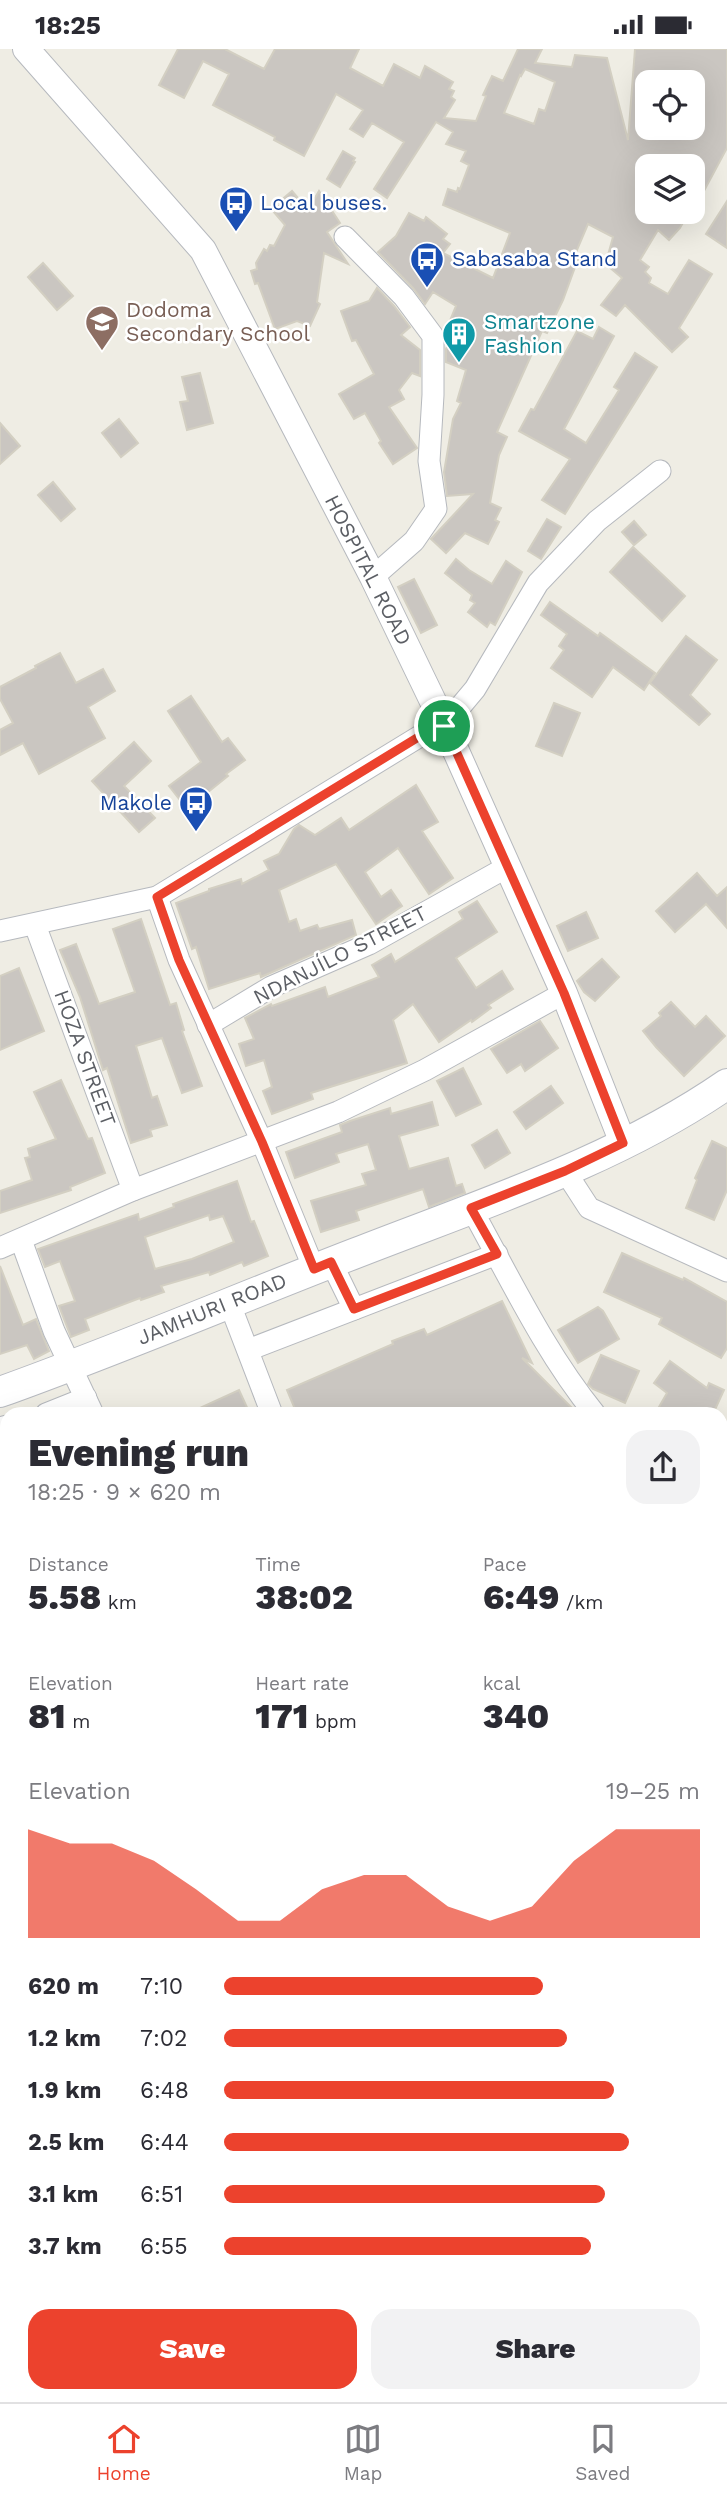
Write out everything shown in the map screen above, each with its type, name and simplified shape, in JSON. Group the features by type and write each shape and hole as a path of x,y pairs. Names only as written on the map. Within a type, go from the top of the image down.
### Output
{"main road":[{"name":"JAMHURI ROAD","path":"0,1392 565,1171 695,1106 727,1084"}],"street":[{"name":"HOSPITAL ROAD","path":"26,49 203,250 373,577 443,724 564,993 623,1143"},
{"path":"345,237 404,297 433,336 429,461 436,509 414,541 373,577"},
{"path":"0,931 157,897 443,724 475,689 538,583 597,521 660,471"},
{"name":"NDANJÍLO STREET","path":"208,1025 271,987 369,944 509,866"},
{"path":"157,897 179,960 262,1142 323,1266 354,1309"},
{"name":"HOZA STREET","path":"36,925 133,1190"},
{"path":"0,1248 133,1190 262,1142 384,1092 564,993"},
{"path":"565,1171 589,1207 727,1271"},
{"path":"471,1208 533,1325 570,1383 589,1407"},
{"path":"21,1240 54,1331 89,1406"},
{"path":"248,1350 497,1254"},
{"path":"229,1302 269,1407"}],"building":[{"path":"178,49 225,49 264,69 275,49 359,49 350,68 383,86 394,64 420,78 425,66 453,82 449,89 454,91 451,97 455,100 444,118 476,121 486,96 483,95 492,76 503,81 518,49 542,49 535,63 572,67 575,55 607,58 628,140 635,49 727,49 727,148 705,189 705,154 635,154 635,224 682,224 669,240 658,230 640,260 649,267 645,272 651,278 649,283 668,294 689,260 712,274 679,328 688,337 672,352 625,305 616,316 601,305 622,278 609,267 617,258 608,255 613,237 588,224 574,257 578,259 563,300 547,333 542,331 497,432 507,437 499,455 490,503 501,508 495,520 499,522 488,544 465,533 446,553 431,539 473,494 447,496 444,472 453,419 461,403 457,401 466,370 446,362 446,349 454,331 447,328 456,306 433,292 425,304 378,252 396,236 409,213 424,221 426,217 447,234 443,239 450,244 443,253 493,278 510,233 443,205 448,189 457,192 458,188 460,189 469,165 461,161 466,151 446,144 453,132 436,122 387,198 374,189 404,142 372,123 363,137 350,129 363,110 336,94 304,156 274,140 275,137 213,105 229,74 203,61 184,98 159,85","holes":["525,69 555,82 545,111 539,109 534,124 504,113"]},
{"path":"343,151 355,158 355,162 340,187 327,179"},
{"path":"292,191 308,210 319,191 340,223 327,232 348,264 324,253 317,302 320,304 310,326 297,321 275,329 251,271 257,269 256,263 264,249 267,251 270,245 274,246 285,225 273,211"},
{"path":"727,201 727,248 706,234"},
{"path":"43,263 73,296 57,310 28,277"},
{"path":"377,288 410,327 401,335 420,350 420,376 412,373 399,390 404,399 389,407 417,448 393,464 379,443 381,441 365,413 354,419 339,394 374,374 356,340 352,341 341,311 369,301"},
{"path":"599,327 614,336 564,429 586,443 619,390 614,387 635,353 657,367 565,514 542,500 570,459 519,431 531,409 534,410 577,331 593,339"},
{"path":"200,373 213,423 187,430 180,402 188,401 182,377"},
{"path":"119,419 138,443 121,457 102,433"},
{"path":"0,423 20,446 0,464"},
{"path":"53,482 75,509 61,521 38,495"},
{"path":"547,519 561,527 541,559 528,551"},
{"path":"634,521 646,535 634,545 622,532"},
{"path":"633,547 685,596 662,621 610,572"},
{"path":"456,559 492,584 506,561 522,572 495,625 490,622 487,627 468,612 475,603 470,600 472,595 445,573"},
{"path":"414,579 437,625 421,633 398,587"},
{"path":"550,602 598,636 600,633 655,673 644,690 613,667 592,697 551,668 564,650 559,646 567,634 541,615"},
{"path":"686,636 717,660 690,695 710,714 699,725 650,683"},
{"path":"60,653 76,683 103,669 115,691 88,707 105,738 39,774 23,743 0,755 0,730 13,723 0,699 0,687"},
{"path":"191,696 222,742 228,738 245,760 187,809 169,786 201,762 168,711"},
{"path":"554,703 580,713 562,756 536,746"},
{"path":"134,742 151,761 124,786 155,818 139,832 92,781"},
{"path":"416,785 438,822 422,831 453,878 429,894 398,848 365,872 381,897 391,890 402,906 376,924 336,864 279,890 289,922 296,919 300,931 317,925 319,929 352,920 356,935 261,977 260,973 209,989 196,947 192,949 176,903 241,879 242,884 269,870 264,861 279,854 299,825 315,835 341,818 349,830"},
{"path":"697,873 717,896 727,887 727,928 706,904 675,932 656,911"},
{"path":"477,901 497,932 456,958 476,988 502,971 513,989 488,1005 491,1008 472,1022 471,1020 439,1042 413,1004 393,1020 407,1063 311,1093 313,1099 272,1114 263,1091 272,1087 264,1060 246,1066 239,1044 254,1039 245,1018 271,1004 272,1006 325,987 328,997 379,977 372,965 391,954 395,962 463,919 459,912"},
{"path":"586,912 598,938 568,951 557,926"},
{"path":"141,919 170,1005 176,1003 184,1030 182,1031 202,1086 182,1093 162,1038 136,1046 152,1098 157,1096 167,1125 150,1130 152,1136 131,1143 107,1068 103,1070 80,997 60,950 76,944 99,1004 135,992 113,929"},
{"path":"602,959 619,977 595,1001 584,992 577,981"},
{"path":"19,968 44,1031 0,1050 0,976"},
{"path":"671,1002 695,1027 706,1016 725,1036 684,1076 643,1031 661,1016 659,1013"},
{"path":"540,1021 558,1048 525,1071 521,1064 507,1073 491,1049"},
{"path":"463,1068 481,1104 456,1116 437,1081"},
{"path":"61,1080 88,1139 92,1138 105,1173 70,1187 71,1190 0,1213 0,1191 32,1180 25,1158 30,1157 28,1149 56,1139 34,1092"},
{"path":"551,1086 563,1103 526,1129 514,1112"},
{"path":"432,1102 438,1125 399,1136 409,1169 448,1158 456,1186 462,1184 465,1193 429,1207 423,1189 356,1211 359,1220 321,1232 311,1201 366,1185 362,1174 376,1170 368,1144 336,1154 339,1162 295,1178 286,1152 342,1132 340,1125 350,1121 390,1108 391,1114"},
{"path":"497,1130 510,1153 485,1168 472,1145"},
{"path":"712,1141 727,1148 727,1190 714,1220 686,1208 697,1180 695,1178"},
{"path":"237,1181 251,1222 254,1221 268,1256 244,1266 242,1262 210,1275 209,1272 161,1286 164,1292 85,1319 89,1330 71,1337 59,1306 75,1301 60,1261 45,1267 38,1249 138,1214 139,1220 174,1207 173,1204","holes":["209,1215 210,1220 223,1216 234,1242 192,1259 155,1269 145,1237"]},
{"path":"622,1253 683,1280 684,1278 727,1302 727,1348 721,1358 659,1324 662,1318 604,1292"},
{"path":"0,1266 23,1325 36,1319 49,1351 34,1359 27,1345 0,1354"},
{"path":"502,1301 532,1363 522,1358 571,1407 294,1407 287,1390 393,1344 392,1341 424,1329 427,1335"},
{"path":"598,1307 619,1339 578,1363 558,1330"},
{"path":"601,1355 639,1371 625,1403 593,1389 588,1384"},
{"path":"670,1361 707,1388 709,1383 724,1390 716,1407 659,1407 667,1393 654,1383"},
{"path":"239,1390 247,1407 202,1407"}],"place":[{"name":"Local buses.","path":"236,233"},
{"name":"Sabasaba Stand","path":"427,289"},
{"name":"Dodoma Secondary School","path":"102,352"},
{"name":"Smartzone Fashion","path":"459,364"},
{"name":"Makole","path":"196,833"}],"route":[{"path":"443,722 444,726 564,993 623,1143 565,1171 471,1208 497,1254 354,1309 331,1262 314,1269 262,1142 179,960 157,897 443,722"}]}
